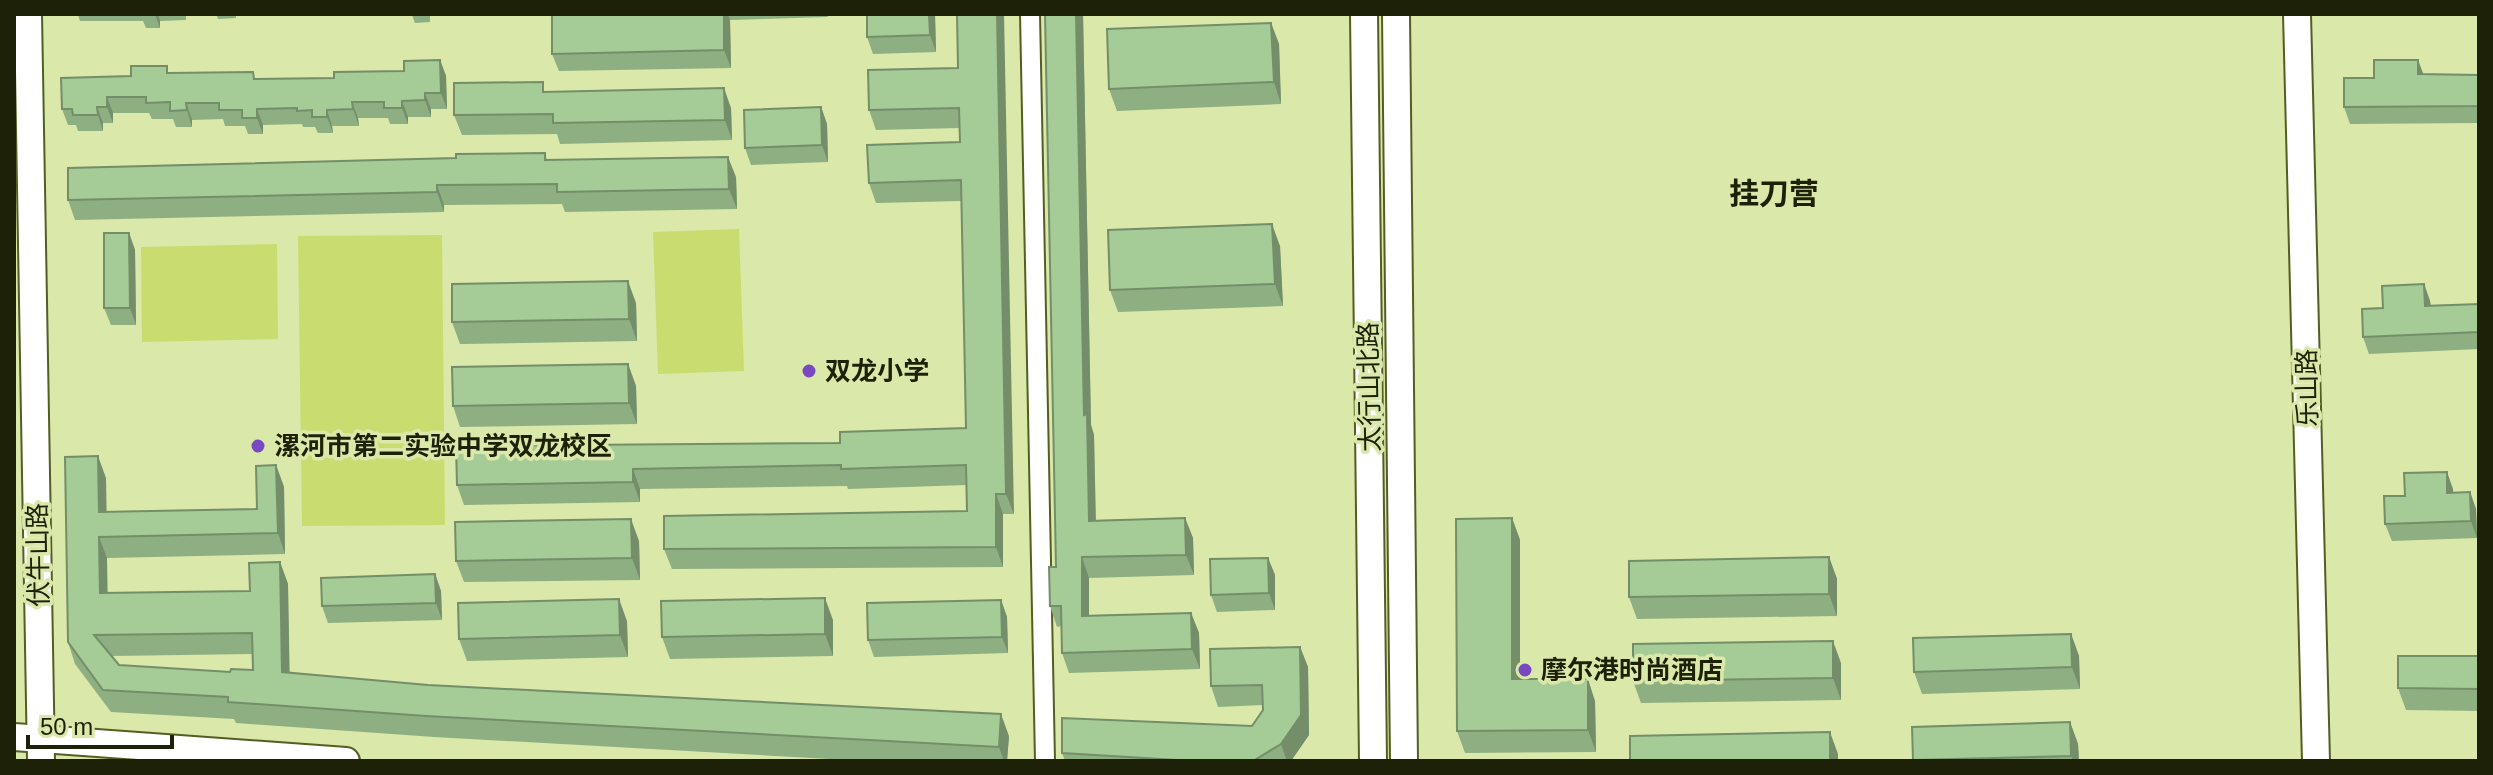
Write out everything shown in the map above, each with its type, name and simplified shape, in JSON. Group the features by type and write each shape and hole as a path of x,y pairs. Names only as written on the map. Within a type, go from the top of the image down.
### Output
{"street":[{"name":"伏牛山路","path":"28,14 41,749"},
{"path":"1030,14 1045,761"},
{"name":"太行山北路","path":"1364,14 1373,761"},
{"name":"太行山北路","path":"1396,14 1404,761"},
{"name":"乐山路","path":"2297,14 2316,761"},
{"path":"14,737 41,749 346,761"}],"green space":[{"path":"739,229 744,371 658,374 653,232"},
{"path":"442,235 445,525 302,526 298,236"},
{"path":"277,244 278,339 142,342 141,247"}],"building":[{"path":"552,14 724,14 724,50 552,54"},
{"path":"867,14 929,14 930,35 867,37"},
{"path":"957,14 997,14 1006,494 996,494 996,547 664,549 664,516 967,511 966,465 841,469 841,465 633,469 633,482 457,485 456,446 840,443 840,432 966,428 961,180 869,183 867,145 960,142 959,108 869,110 868,70 958,68"},
{"path":"1045,14 1076,14 1089,521 1185,518 1186,555 1082,557 1082,616 1191,613 1192,649 1062,653 1061,606 1050,606 1049,567 1056,567"},
{"path":"1271,23 1274,82 1109,89 1107,29"},
{"path":"440,60 441,93 425,93 425,100 402,101 402,108 384,108 384,102 352,102 353,109 327,110 327,117 312,117 312,110 297,111 297,108 257,109 257,118 242,118 242,110 219,110 219,103 186,103 187,110 170,111 170,102 146,103 146,97 107,97 107,107 97,107 98,115 73,115 72,109 62,109 61,78 131,76 131,66 167,66 167,73 253,72 254,79 334,78 334,72 404,71 404,61"},
{"path":"2374,60 2418,60 2418,74 2479,75 2479,106 2344,107 2344,78 2374,78"},
{"path":"543,82 543,92 724,88 725,120 553,123 553,114 454,115 454,83"},
{"path":"821,107 822,145 745,148 744,110"},
{"path":"545,153 545,160 728,157 729,189 557,192 557,184 437,185 437,192 68,200 68,168"},
{"path":"1272,224 1275,284 1110,290 1108,230"},
{"path":"104,233 129,233 130,308 104,308"},
{"path":"628,281 629,319 452,322 452,284"},
{"path":"2424,284 2425,306 2479,304 2479,332 2363,337 2362,309 2383,308 2382,286"},
{"path":"628,364 629,403 453,406 452,367"},
{"path":"98,456 99,512 257,509 256,466 276,465 278,533 99,537 100,593 250,591 249,563 280,562 282,672 428,685 1001,714 999,747 426,716 228,702 228,697 103,690 68,642 65,457","holes":["252,633 253,670 231,669 230,672 119,665 94,635"]},
{"path":"2447,472 2447,493 2470,492 2471,521 2385,524 2384,496 2405,496 2404,473"},
{"name":"摩尔港时尚酒店","path":"1512,518 1512,679 1588,679 1588,730 1457,731 1456,519"},
{"path":"631,519 632,558 456,561 455,522"},
{"path":"1829,557 1829,594 1629,597 1629,561"},
{"path":"1268,558 1269,593 1211,595 1210,559"},
{"path":"435,574 436,603 322,606 321,578"},
{"path":"825,598 825,634 662,637 661,601"},
{"path":"619,599 620,635 459,639 458,603"},
{"path":"1001,600 1002,637 868,640 867,603"},
{"path":"2071,634 2072,667 1914,672 1913,638"},
{"path":"1833,641 1833,678 1633,681 1633,644"},
{"path":"1300,647 1301,715 1281,744 1253,761 1194,761 1062,753 1062,718 1252,726 1263,710 1262,685 1211,686 1210,649"},
{"path":"2398,656 2479,656 2479,689 2398,688"},
{"path":"2070,722 2071,756 1913,760 1912,727"},
{"path":"1830,732 1830,761 1630,761 1630,736"}],"place":[{"name":"双龙小学","path":"809,371"},
{"name":"漯河市第二实验中学双龙校区","path":"258,446"},
{"name":"摩尔港时尚酒店","path":"1525,670"}],"district":[{"name":"挂刀营","path":"1774,194"}]}
